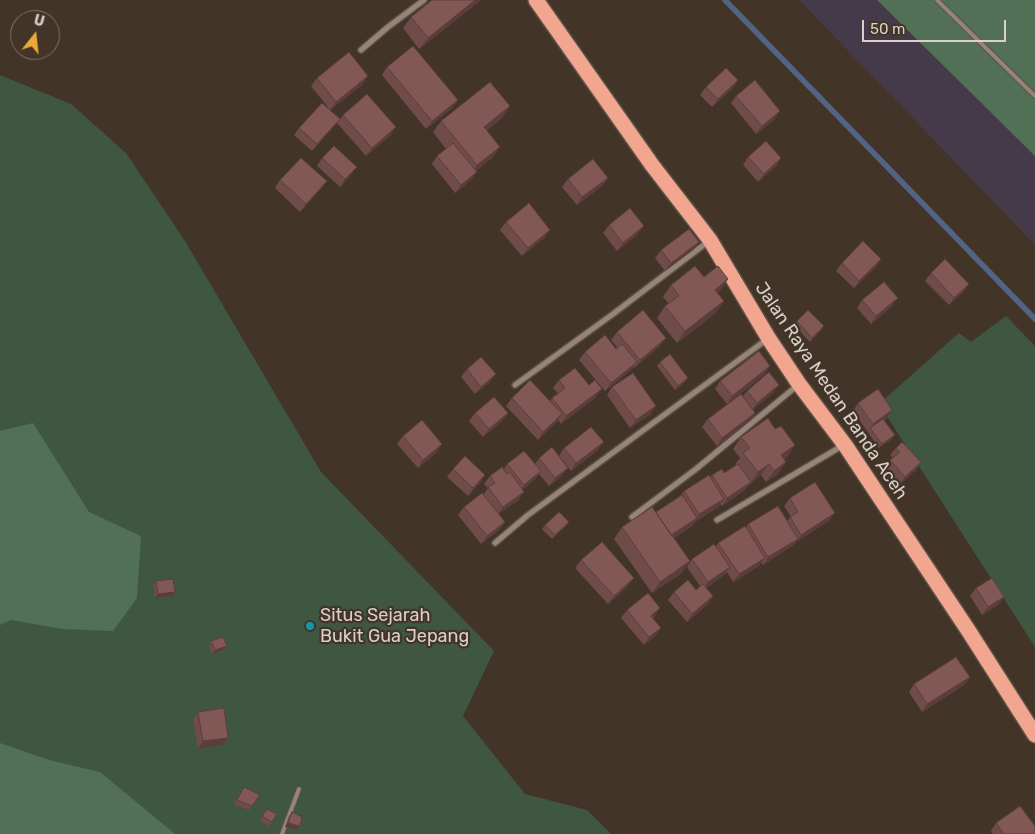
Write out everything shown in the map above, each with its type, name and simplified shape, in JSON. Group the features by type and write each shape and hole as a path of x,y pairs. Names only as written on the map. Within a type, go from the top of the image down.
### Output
{"highway":[{"name":"Jalan Raya Medan Banda Aceh","path":"536,0 652,165 710,240 799,384 845,445 1035,735"}],"street":[{"path":"361,50 424,0"},
{"path":"515,384 613,314 710,240"},
{"path":"495,542 769,338"},
{"path":"632,517 696,469 799,384"},
{"path":"717,520 845,445"}],"lane":[{"path":"937,0 1035,96"},
{"path":"282,834 299,789"}],"shaded area":[{"path":"799,0 1035,0 1035,245"}],"green space":[{"path":"877,0 1035,0 1035,156"},
{"path":"0,75 71,104 126,153 185,241 321,472 494,651 463,716 525,794 587,810 611,834 0,834"},
{"path":"1006,316 1035,346 1035,647 879,404 959,333 971,342"},
{"path":"33,423 89,512 141,536 137,598 113,631 62,629 11,620 0,625 0,431"},
{"path":"0,743 49,760 100,772 175,834 0,834"}],"building":[{"path":"432,0 475,0 428,38 411,17"},
{"path":"413,46 458,100 432,121 387,67"},
{"path":"349,52 368,76 336,102 317,78"},
{"path":"726,68 738,80 718,99 706,87"},
{"path":"755,80 780,111 762,126 736,96"},
{"path":"490,82 510,106 484,127 500,147 477,165 441,121"},
{"path":"367,94 396,127 372,148 343,115"},
{"path":"322,103 340,119 317,144 299,128"},
{"path":"766,141 781,158 764,174 748,157"},
{"path":"453,143 477,172 461,185 437,156"},
{"path":"334,146 357,167 345,179 322,158"},
{"path":"301,158 327,181 306,204 280,180"},
{"path":"593,159 608,178 582,197 568,179"},
{"path":"529,203 550,230 528,248 506,222"},
{"path":"630,208 644,226 623,243 609,225"},
{"path":"689,229 699,242 671,263 661,250"},
{"path":"863,241 881,259 859,281 842,263"},
{"path":"945,259 969,284 954,298 931,273"},
{"path":"695,266 704,277 718,266 728,279 715,290 724,301 685,331 665,306 679,296 671,285"},
{"path":"884,282 898,298 876,316 862,300"},
{"path":"643,310 666,338 640,360 617,332"},
{"path":"808,310 824,326 812,338 797,321"},
{"path":"605,335 616,349 622,344 637,362 611,383 585,352"},
{"path":"759,351 770,366 732,396 720,381"},
{"path":"670,354 688,378 678,386 660,362"},
{"path":"481,357 496,374 481,387 467,369"},
{"path":"575,368 589,385 595,380 602,389 566,416 552,398 565,388 559,380"},
{"path":"769,372 779,385 757,403 747,391"},
{"path":"633,373 656,406 636,420 612,387"},
{"path":"530,380 562,414 543,432 512,398"},
{"path":"878,389 892,410 873,424 858,403"},
{"path":"741,394 755,413 722,438 708,419"},
{"path":"494,397 508,413 489,429 475,413"},
{"path":"768,418 775,429 781,426 795,445 781,455 786,462 774,471 769,464 758,472 743,453 750,448 741,437"},
{"path":"883,419 895,435 882,444 870,428"},
{"path":"422,420 442,444 423,460 403,436"},
{"path":"591,427 604,442 576,463 564,448"},
{"path":"902,442 921,462 905,477 890,460 900,452 896,448"},
{"path":"552,447 568,468 555,478 539,458"},
{"path":"524,451 541,471 524,485 507,464"},
{"path":"465,456 485,475 473,488 453,469"},
{"path":"738,464 751,482 727,498 712,475 722,469 724,473"},
{"path":"502,467 507,474 510,472 524,492 503,507 488,487 495,483 490,476"},
{"path":"709,475 724,499 699,514 684,491"},
{"path":"815,482 835,513 801,535 790,517 798,512 790,498"},
{"path":"482,493 505,522 487,536 464,507"},
{"path":"682,495 697,518 671,535 656,512"},
{"path":"778,506 798,539 768,557 748,524"},
{"path":"652,507 690,561 660,582 622,527"},
{"path":"559,512 569,522 555,535 545,525"},
{"path":"745,526 765,558 739,574 718,543"},
{"path":"602,542 634,578 614,596 581,560"},
{"path":"714,544 730,567 708,582 692,559"},
{"path":"992,578 1004,597 988,607 976,588"},
{"path":"173,579 175,592 158,594 156,581"},
{"path":"688,580 696,590 703,584 713,596 692,614 674,592"},
{"path":"648,593 660,608 651,616 661,628 649,637 627,610"},
{"path":"223,637 227,646 215,650 211,641"},
{"path":"956,657 970,677 927,704 914,684"},
{"path":"224,708 228,738 203,741 198,712"},
{"path":"244,787 260,795 252,806 237,800"},
{"path":"1020,806 1035,826 1035,834 1004,834 996,823"},
{"path":"267,809 277,814 272,822 262,816"},
{"path":"292,812 302,817 300,826 288,823"}],"waterway":[{"path":"725,0 1035,319"}],"place":[{"name":"Situs Sejarah Bukit Gua Jepang","path":"310,626"}]}
